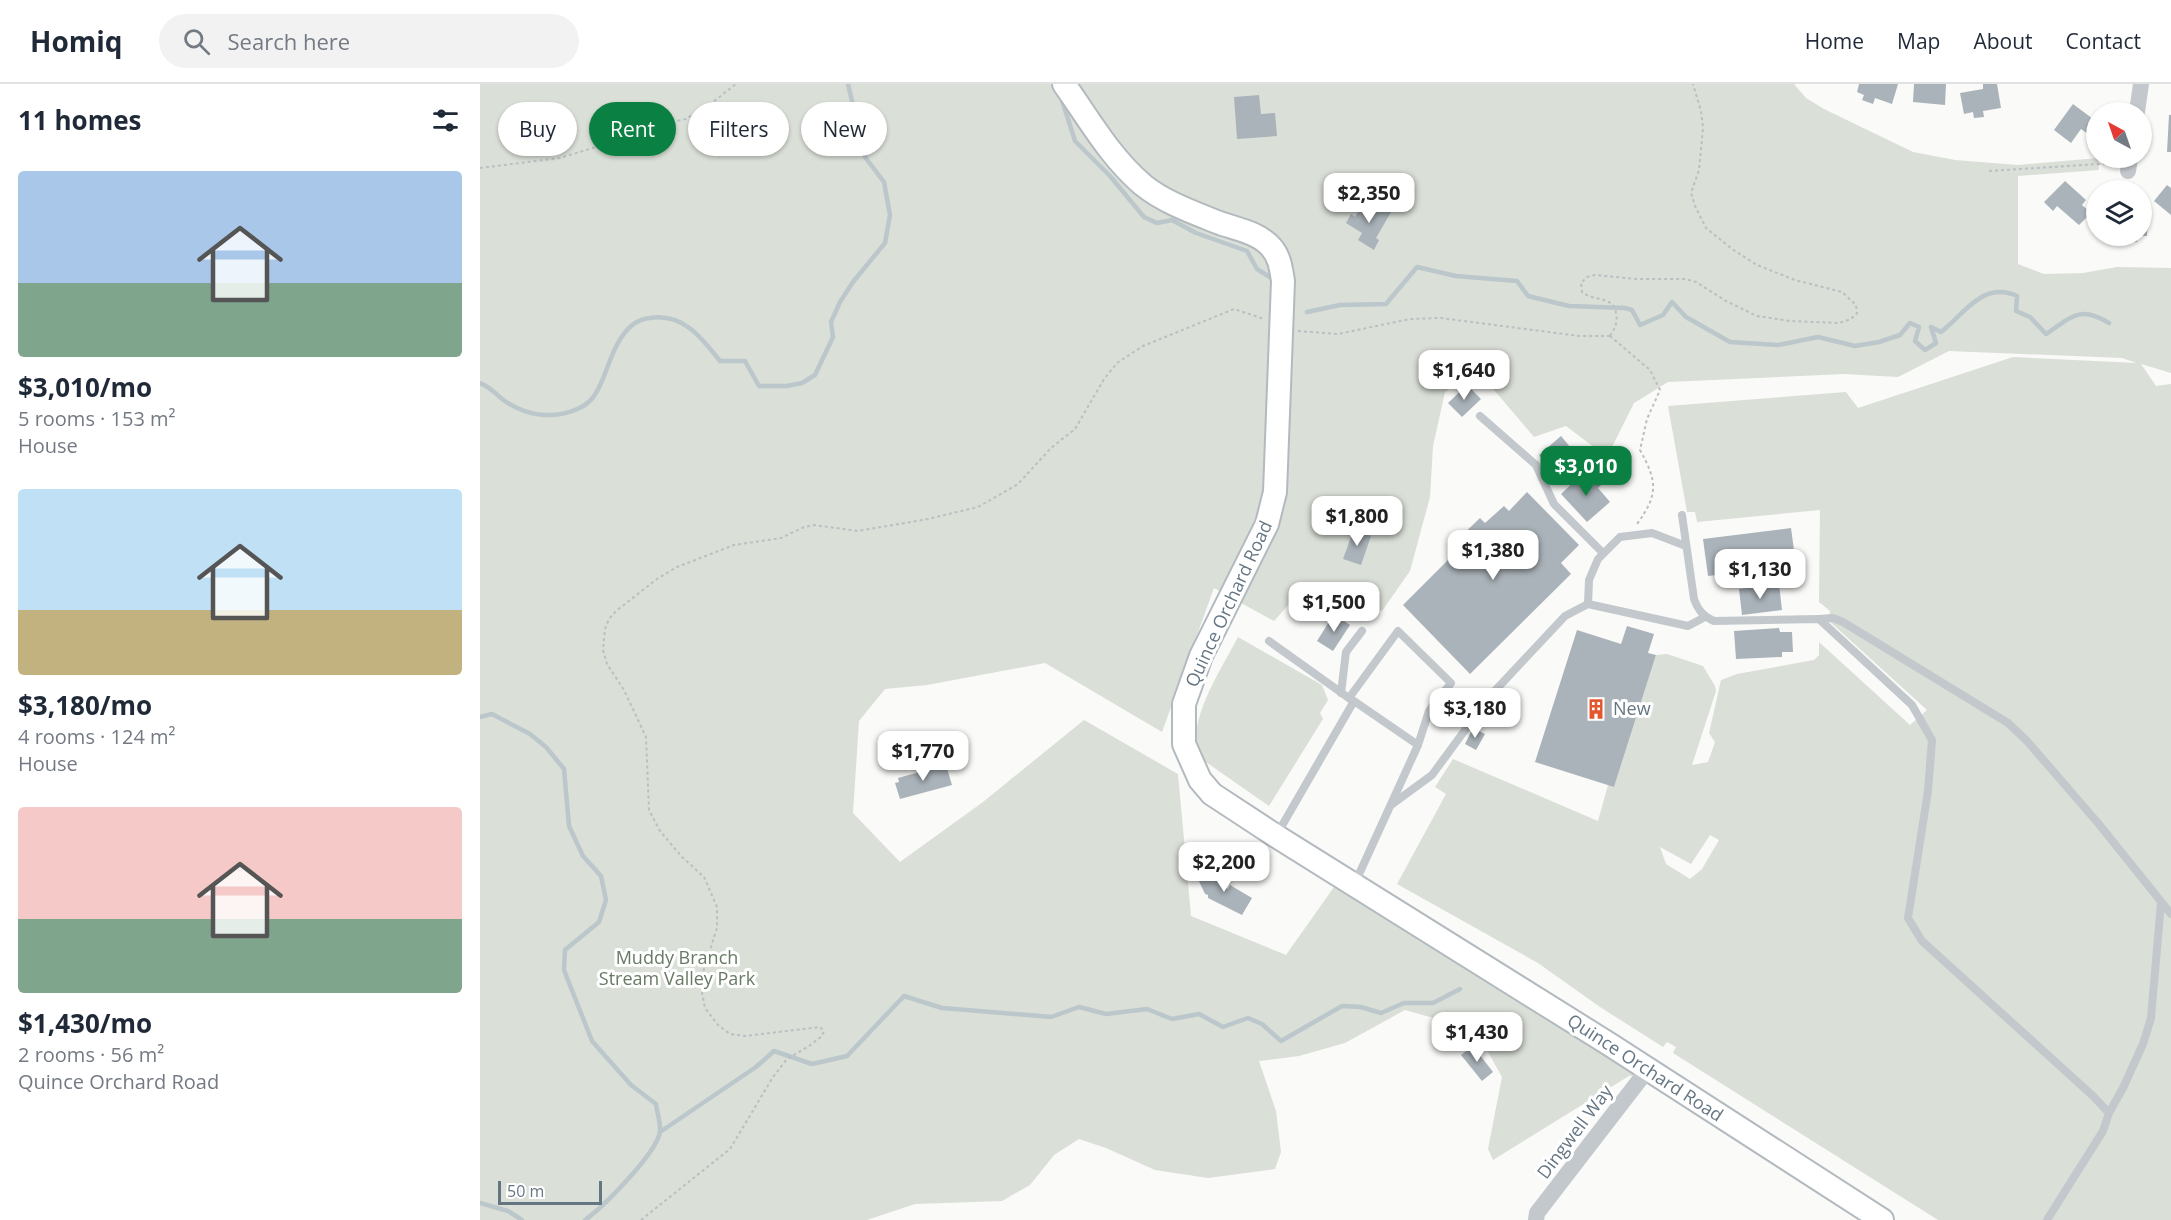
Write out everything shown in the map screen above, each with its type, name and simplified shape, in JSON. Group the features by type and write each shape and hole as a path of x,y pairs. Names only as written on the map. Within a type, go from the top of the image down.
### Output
{"street":[{"name":"Quince Orchard Road","path":"1064,84 1124,169 1144,186 1158,196 1258,237 1271,247 1279,260 1283,281 1275,492 1267,524 1200,656 1184,704 1184,744 1200,780 1212,795 1648,1069 1882,1220"},
{"path":"2138,102 2141,84"},
{"name":"Dingwell Way","path":"1536,1220 1538,1213 1648,1069"}],"lane":[{"path":"1480,416 1536,465 1554,504 1603,553"},
{"path":"1682,515 1694,599 1698,609 1705,617 1714,621 1833,618 1843,621 2008,723 2027,741 2098,823 2171,914"},
{"path":"1588,604 1589,580 1598,559 1620,537 1652,533 1686,546"},
{"path":"1391,805 1432,775 1487,700 1565,616 1588,604 1688,626 1705,617"},
{"path":"1819,619 1912,705 1932,740 1928,791 1908,918 1922,941 2109,1113"},
{"path":"1341,693 1346,652 1362,631"},
{"path":"1276,836 1352,699 1398,632 1451,683 1429,711 1419,745 1354,885"},
{"path":"1269,641 1419,745"},
{"path":"1444,692 1463,702 1487,700"},
{"path":"2047,1220 2103,1131 2109,1113 2143,1044 2151,1018 2161,903"}],"path":[{"path":"480,168 560,158 629,137 654,126 686,119 736,84"},
{"path":"1610,336 1616,327 1615,308 1608,300 1588,297 1582,292 1581,283 1587,277 1595,275 1636,279 1684,279 1696,282 1726,301 1757,316 1790,321 1839,323 1851,319 1857,313 1856,305 1846,294 1795,280 1757,265 1706,228 1691,193 1699,170 1703,128 1701,111 1693,84"},
{"path":"1989,171 2086,166"},
{"path":"641,1220 730,1149 773,1077 787,1059 804,1050 822,1036 824,1031 820,1027 745,1036 730,1034 718,1025 705,1008 702,975 717,928 717,908 704,877 682,857 660,831 649,810 646,736 624,690 607,664 603,650 605,629 609,619 616,611 664,575 695,558 723,548 781,538 804,527 814,525 858,531 928,519 978,507 1018,483 1051,448 1066,438 1084,415 1104,379 1117,363 1143,346 1234,309 1297,331 1338,334 1410,320 1441,318 1579,336 1610,336 1650,370 1660,390 1647,419 1640,450 1653,474 1652,501 1638,523 1620,537"}],"green space":[{"name":"Muddy Branch Stream Valley Park","path":"480,84 1794,84 1806,98 1824,109 1913,152 1955,160 2018,165 2086,159 2086,168 2099,168 2099,170 2018,176 2018,264 2044,274 2083,273 2117,267 2171,268 2171,373 2141,364 2156,386 2171,384 2171,1220 1938,1220 1673,1053 1676,1047 1667,1042 1663,1047 1600,1007 1538,963 1397,884 1446,794 1435,787 1453,759 1598,821 1608,785 1614,787 1656,655 1667,654 1703,666 1715,686 1716,691 1692,765 1708,762 1715,742 1709,733 1721,680 1737,674 1814,660 1819,655 1819,642 1910,725 1927,710 1829,621 1830,611 1819,602 1820,510 1697,522 1695,512 1687,512 1668,406 1846,392 1858,408 2013,357 2137,363 2122,358 1949,351 1898,377 1844,374 1668,382 1634,403 1607,457 1566,426 1534,437 1477,370 1445,392 1433,446 1430,497 1410,571 1382,611 1305,586 1274,621 1214,588 1162,732 1045,663 927,685 885,689 859,721 853,813 900,862 983,802 1084,720 1178,774 1191,916 1286,955 1341,877 1653,1072 1629,1076 1493,1160 1488,1149 1502,1077 1488,1052 1448,1022 1405,1010 1345,1043 1299,1056 1259,1061 1276,1111 1281,1152 1275,1169 1208,1178 1155,1170 1106,1148 1079,1139 1054,1155 1030,1185 1002,1201 915,1204 867,1220 480,1220","holes":["1710,835 1719,840 1702,869 1690,879 1666,864 1660,847 1691,864"]},
{"path":"1238,637 1322,685 1328,700 1320,713 1323,719 1269,806 1203,760 1197,748 1196,732 1206,698"}],"building":[{"path":"1859,84 1898,84 1892,104 1875,98 1873,104 1862,100 1864,95 1857,92"},
{"path":"1914,84 1946,84 1945,105 1913,102"},
{"path":"1983,84 1997,84 2001,108 1983,111 1984,117 1974,118 1973,112 1964,114 1960,93 1983,89"},
{"path":"1259,95 1261,114 1275,113 1277,136 1237,139 1234,97"},
{"path":"2073,104 2086,114 2086,133 2081,129 2071,143 2054,130"},
{"path":"2169,115 2171,115 2171,152 2167,152"},
{"path":"2065,181 2086,200 2082,205 2086,209 2086,218 2079,225 2057,206 2053,211 2044,202"},
{"path":"2167,185 2171,188 2171,215 2154,201"},
{"path":"1362,204 1373,211 1378,204 1391,212 1376,238 1379,240 1374,250 1358,240 1362,233 1346,223 1351,214 1355,217"},
{"path":"1467,385 1481,399 1462,417 1448,403"},
{"path":"1561,436 1571,448 1561,457 1555,450 1543,460 1539,455"},
{"path":"1582,474 1590,482 1595,477 1602,484 1598,488 1610,502 1587,522 1561,494"},
{"path":"1527,492 1579,545 1561,563 1571,574 1470,674 1403,605 1458,550 1452,545 1480,518 1485,523 1504,506 1509,511"},
{"path":"1791,528 1796,565 1708,576 1703,539"},
{"path":"1354,529 1371,536 1361,565 1343,559"},
{"path":"1779,584 1782,610 1742,615 1739,589"},
{"path":"1334,614 1350,625 1333,651 1317,641"},
{"name":"New","path":"1627,626 1654,634 1648,653 1656,655 1614,787 1535,762 1577,630 1621,644"},
{"path":"1779,628 1780,632 1792,632 1793,652 1782,652 1782,657 1736,659 1734,631"},
{"path":"1473,728 1485,734 1476,750 1465,744"},
{"path":"946,765 952,785 900,799 895,783 899,782 898,778"},
{"path":"1216,870 1223,886 1228,889 1230,885 1252,898 1242,915 1208,898 1205,894 1198,879"},
{"path":"1473,1046 1493,1072 1482,1081 1461,1055"}],"waterway":[{"path":"480,383 507,402 527,412 551,415 572,411 585,405 594,396 613,352 627,330 641,320 662,317 682,323 690,329 706,343 720,361 745,361 759,386 787,386 802,383 815,375 833,337 831,322 840,302 885,243 890,215 884,182 865,157 848,84"},
{"path":"1061,97 1075,141 1110,176 1144,217 1157,223 1172,220 1196,233 1247,251 1257,269 1273,279"},
{"path":"1307,312 1340,305 1386,304 1417,267 1456,276 1517,281 1528,296 1569,306 1625,308 1632,310 1640,325 1663,315 1672,302 1686,317 1730,342 1778,345 1818,337 1855,346 1879,342 1900,335 1910,323 1919,327 1915,341 1925,350 1936,343 1931,327 1941,332 1976,301 1994,292 2005,292 2017,296 2016,311 2030,317 2046,334 2076,315 2090,315 2109,323"},
{"path":"480,717 492,714 530,734 546,747 564,769 569,826 583,856 601,876 606,900 599,922 565,950 564,970 592,1041 631,1085 656,1104 660,1129 656,1142 628,1179 585,1220"},
{"path":"660,1132 756,1067 774,1051 812,1064 847,1056 904,996 942,1008 1051,1017 1079,1007 1106,1014 1147,1009 1172,1019 1199,1014 1223,1027 1248,1018 1262,1024 1281,1041 1342,1006 1361,1007 1381,1013 1404,1003 1433,1003 1460,989"},
{"path":"480,1203 508,1211 522,1220"}],"place":[{"name":"New","path":"1596,709"}]}
